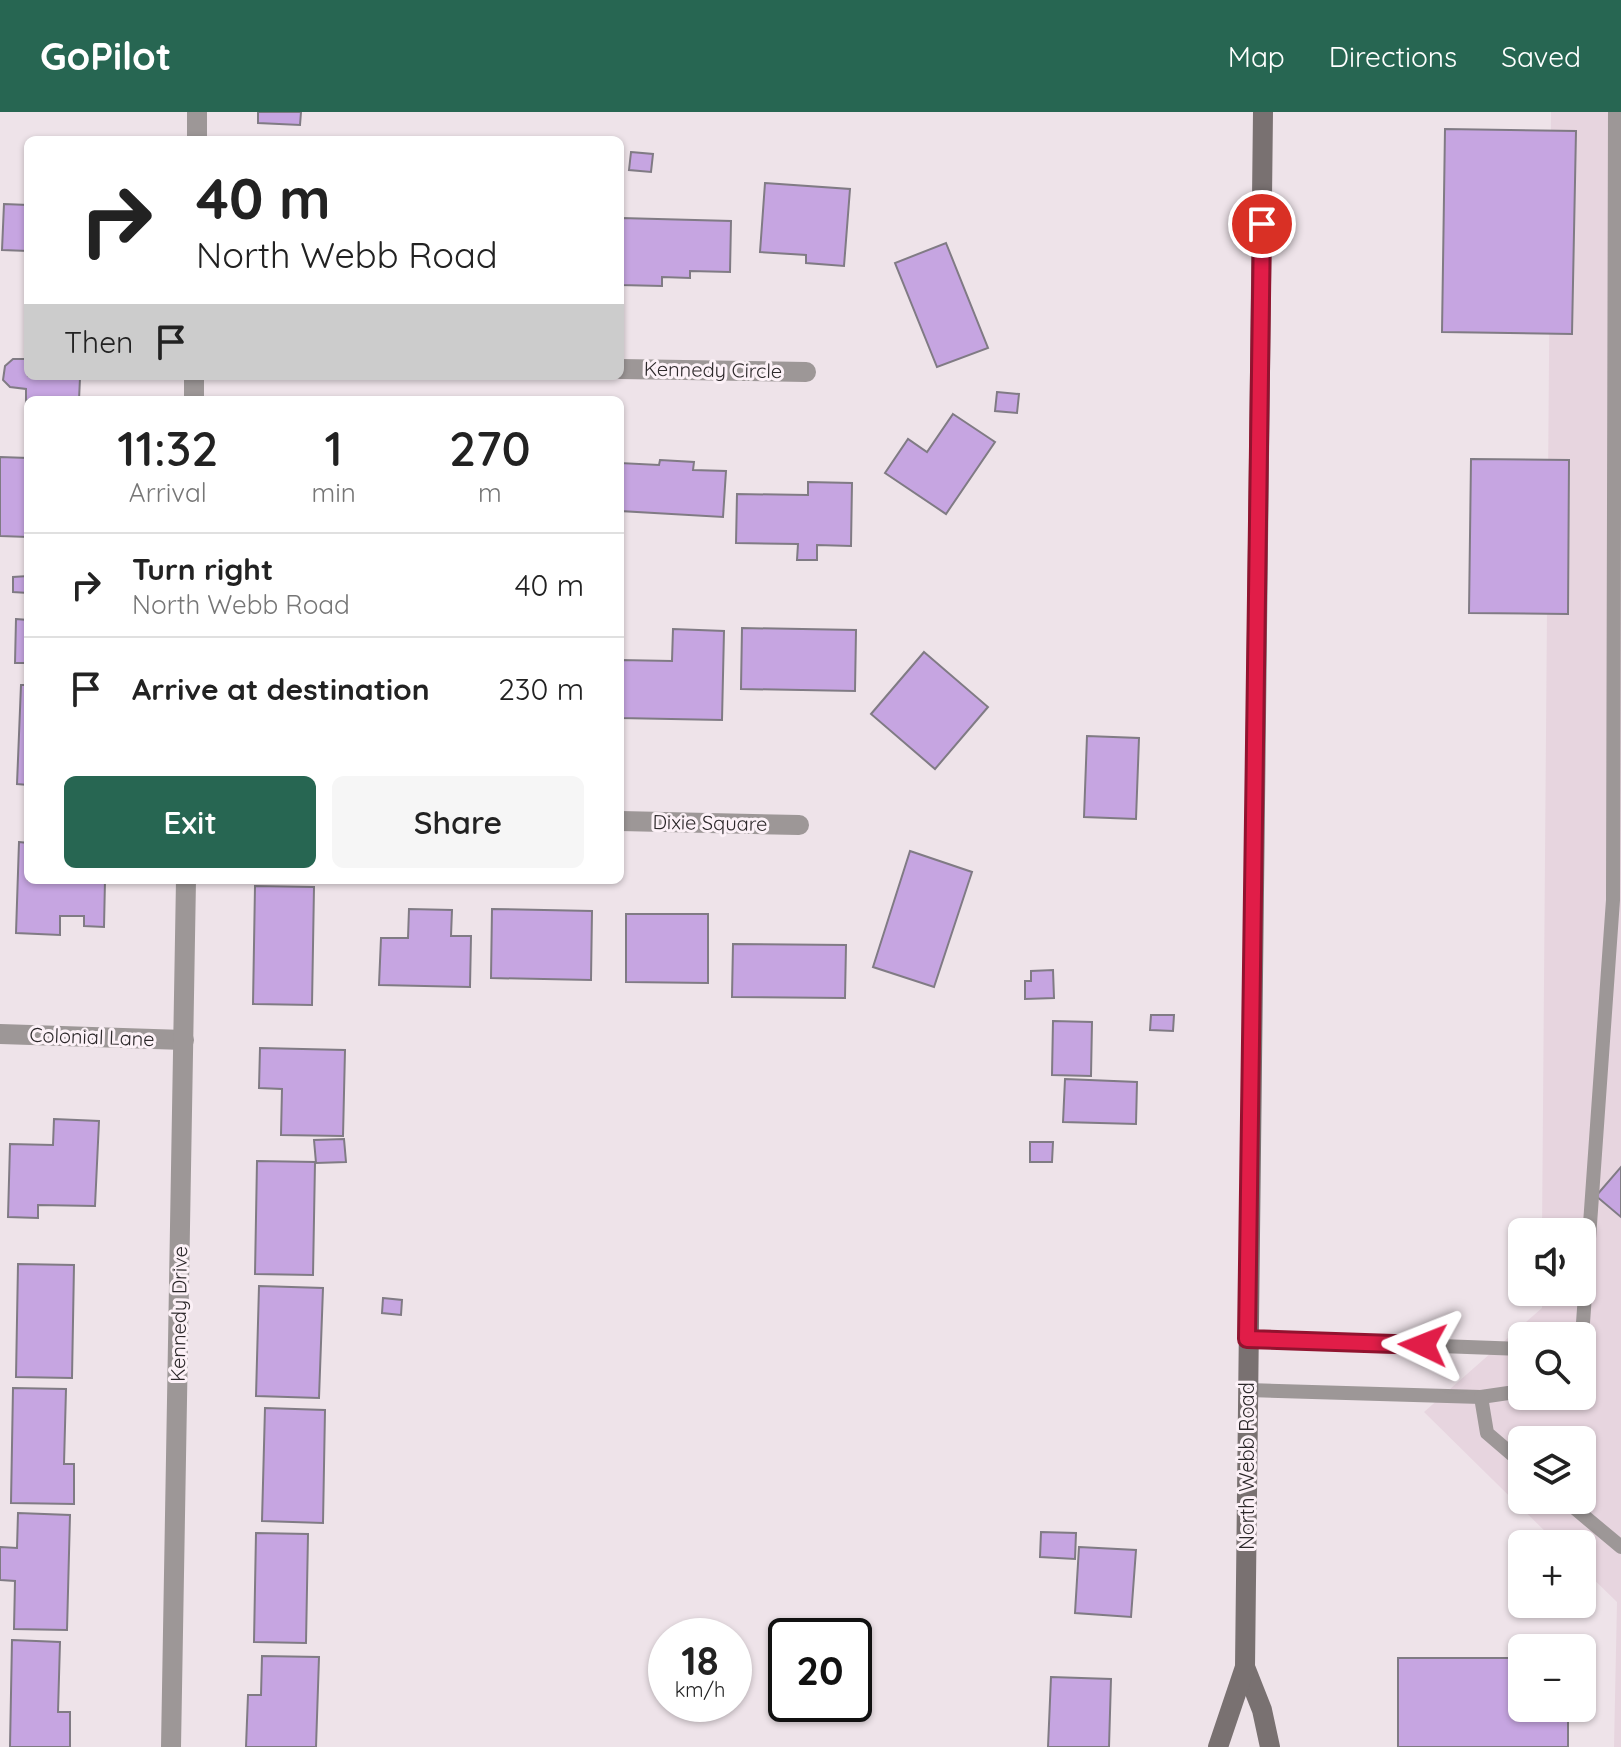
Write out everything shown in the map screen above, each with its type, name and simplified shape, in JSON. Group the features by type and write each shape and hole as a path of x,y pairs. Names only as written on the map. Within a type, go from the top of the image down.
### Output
{"main road":[{"name":"North Webb Road","path":"1218,1747 1245,1667 1263,112"},
{"name":"North Webb Road","path":"1245,1667 1262,1710 1270,1747"}],"street":[{"path":"197,112 197,136"},
{"name":"Kennedy Circle","path":"624,369 806,372"},
{"name":"Dixie Square","path":"624,821 799,825"},
{"name":"Kennedy Drive","path":"171,1747 186,884"},
{"name":"Colonial Lane","path":"0,1034 184,1040"}],"lane":[{"path":"1583,1322 1613,900 1617,389 1615,112"},
{"path":"1247,1339 1508,1348"},
{"path":"1248,1390 1481,1397 1508,1393"},
{"path":"1481,1397 1487,1433 1508,1451"},
{"path":"1582,1514 1621,1547"}],"shaded area":[{"path":"1551,112 1621,112 1621,1747 1614,1747 1617,1602 1596,1582 1596,1530 1544,1530 1528,1514 1596,1514 1596,1426 1508,1426 1508,1495 1424,1412 1508,1338 1508,1410 1596,1410 1596,1322 1526,1322 1542,1308 1596,1306 1596,1218 1542,1218"}],"building":[{"path":"258,112 301,112 300,125 258,123"},
{"path":"1445,129 1576,131 1572,334 1442,332"},
{"path":"631,152 653,154 651,172 629,170"},
{"path":"765,183 850,189 844,266 806,263 806,255 760,252"},
{"path":"4,204 24,205 24,251 2,250"},
{"path":"624,218 731,221 730,272 690,271 690,278 662,277 662,286 624,285"},
{"path":"946,243 988,348 937,367 895,263"},
{"path":"13,359 24,359 24,380 80,380 79,396 26,396 26,389 10,387 3,380 5,366"},
{"path":"997,392 1019,394 1017,413 995,411"},
{"path":"953,414 995,442 946,514 885,473 908,439 927,452"},
{"path":"0,457 24,458 24,537 0,536"},
{"path":"1471,459 1569,460 1568,614 1469,613"},
{"path":"660,460 694,462 693,470 726,471 723,517 624,511 624,463 659,465"},
{"path":"808,482 852,483 851,546 817,545 817,560 797,560 798,544 736,543 737,494 808,495"},
{"path":"24,576 24,593 13,592 13,577"},
{"path":"16,619 24,620 24,663 15,663"},
{"path":"742,628 856,630 855,691 741,689"},
{"path":"673,629 724,631 722,720 624,718 624,660 672,661"},
{"path":"924,652 988,707 935,769 871,714"},
{"path":"21,685 24,685 24,785 17,784"},
{"path":"1087,736 1139,738 1136,819 1084,817"},
{"path":"19,842 24,843 24,884 105,884 104,927 84,926 84,916 60,916 60,935 16,933"},
{"path":"910,851 972,872 934,987 873,967"},
{"path":"255,886 314,887 312,1005 253,1004"},
{"path":"409,909 452,910 451,936 471,936 470,987 379,985 381,938 408,938"},
{"path":"492,909 592,911 591,980 491,978"},
{"path":"626,914 708,914 708,983 626,982"},
{"path":"733,944 846,945 845,998 732,997"},
{"path":"1053,970 1054,998 1025,999 1025,981 1031,981 1031,971"},
{"path":"1151,1015 1174,1015 1173,1031 1150,1030"},
{"path":"1053,1021 1092,1022 1091,1076 1052,1075"},
{"path":"260,1048 345,1050 343,1136 281,1135 282,1089 259,1088"},
{"path":"1065,1079 1137,1082 1136,1124 1063,1122"},
{"path":"54,1119 99,1121 95,1206 38,1205 38,1218 8,1217 10,1144 53,1145"},
{"path":"344,1139 346,1162 316,1163 314,1140"},
{"path":"1030,1142 1053,1142 1052,1162 1030,1162"},
{"path":"257,1161 315,1162 313,1275 255,1274"},
{"path":"1621,1167 1621,1217 1596,1196"},
{"path":"18,1264 74,1265 72,1378 16,1377"},
{"path":"259,1286 323,1288 319,1398 256,1396"},
{"path":"383,1298 402,1300 401,1315 382,1313"},
{"path":"13,1388 66,1389 64,1464 74,1464 74,1504 11,1503"},
{"path":"265,1408 325,1410 323,1523 262,1521"},
{"path":"18,1513 70,1515 67,1630 14,1629 15,1581 0,1580 0,1547 17,1548"},
{"path":"1041,1532 1076,1533 1075,1559 1040,1557"},
{"path":"256,1533 308,1534 306,1643 254,1642"},
{"path":"1079,1547 1136,1550 1131,1617 1075,1613"},
{"path":"12,1640 60,1642 58,1712 70,1712 70,1747 10,1747"},
{"path":"262,1656 319,1657 316,1747 246,1747 248,1695 261,1695"},
{"path":"1398,1658 1508,1658 1508,1722 1568,1722 1568,1747 1398,1747"},
{"path":"1051,1677 1111,1679 1109,1747 1048,1747"}],"route":[{"path":"1262,224 1247,1339 1423,1345"}]}
